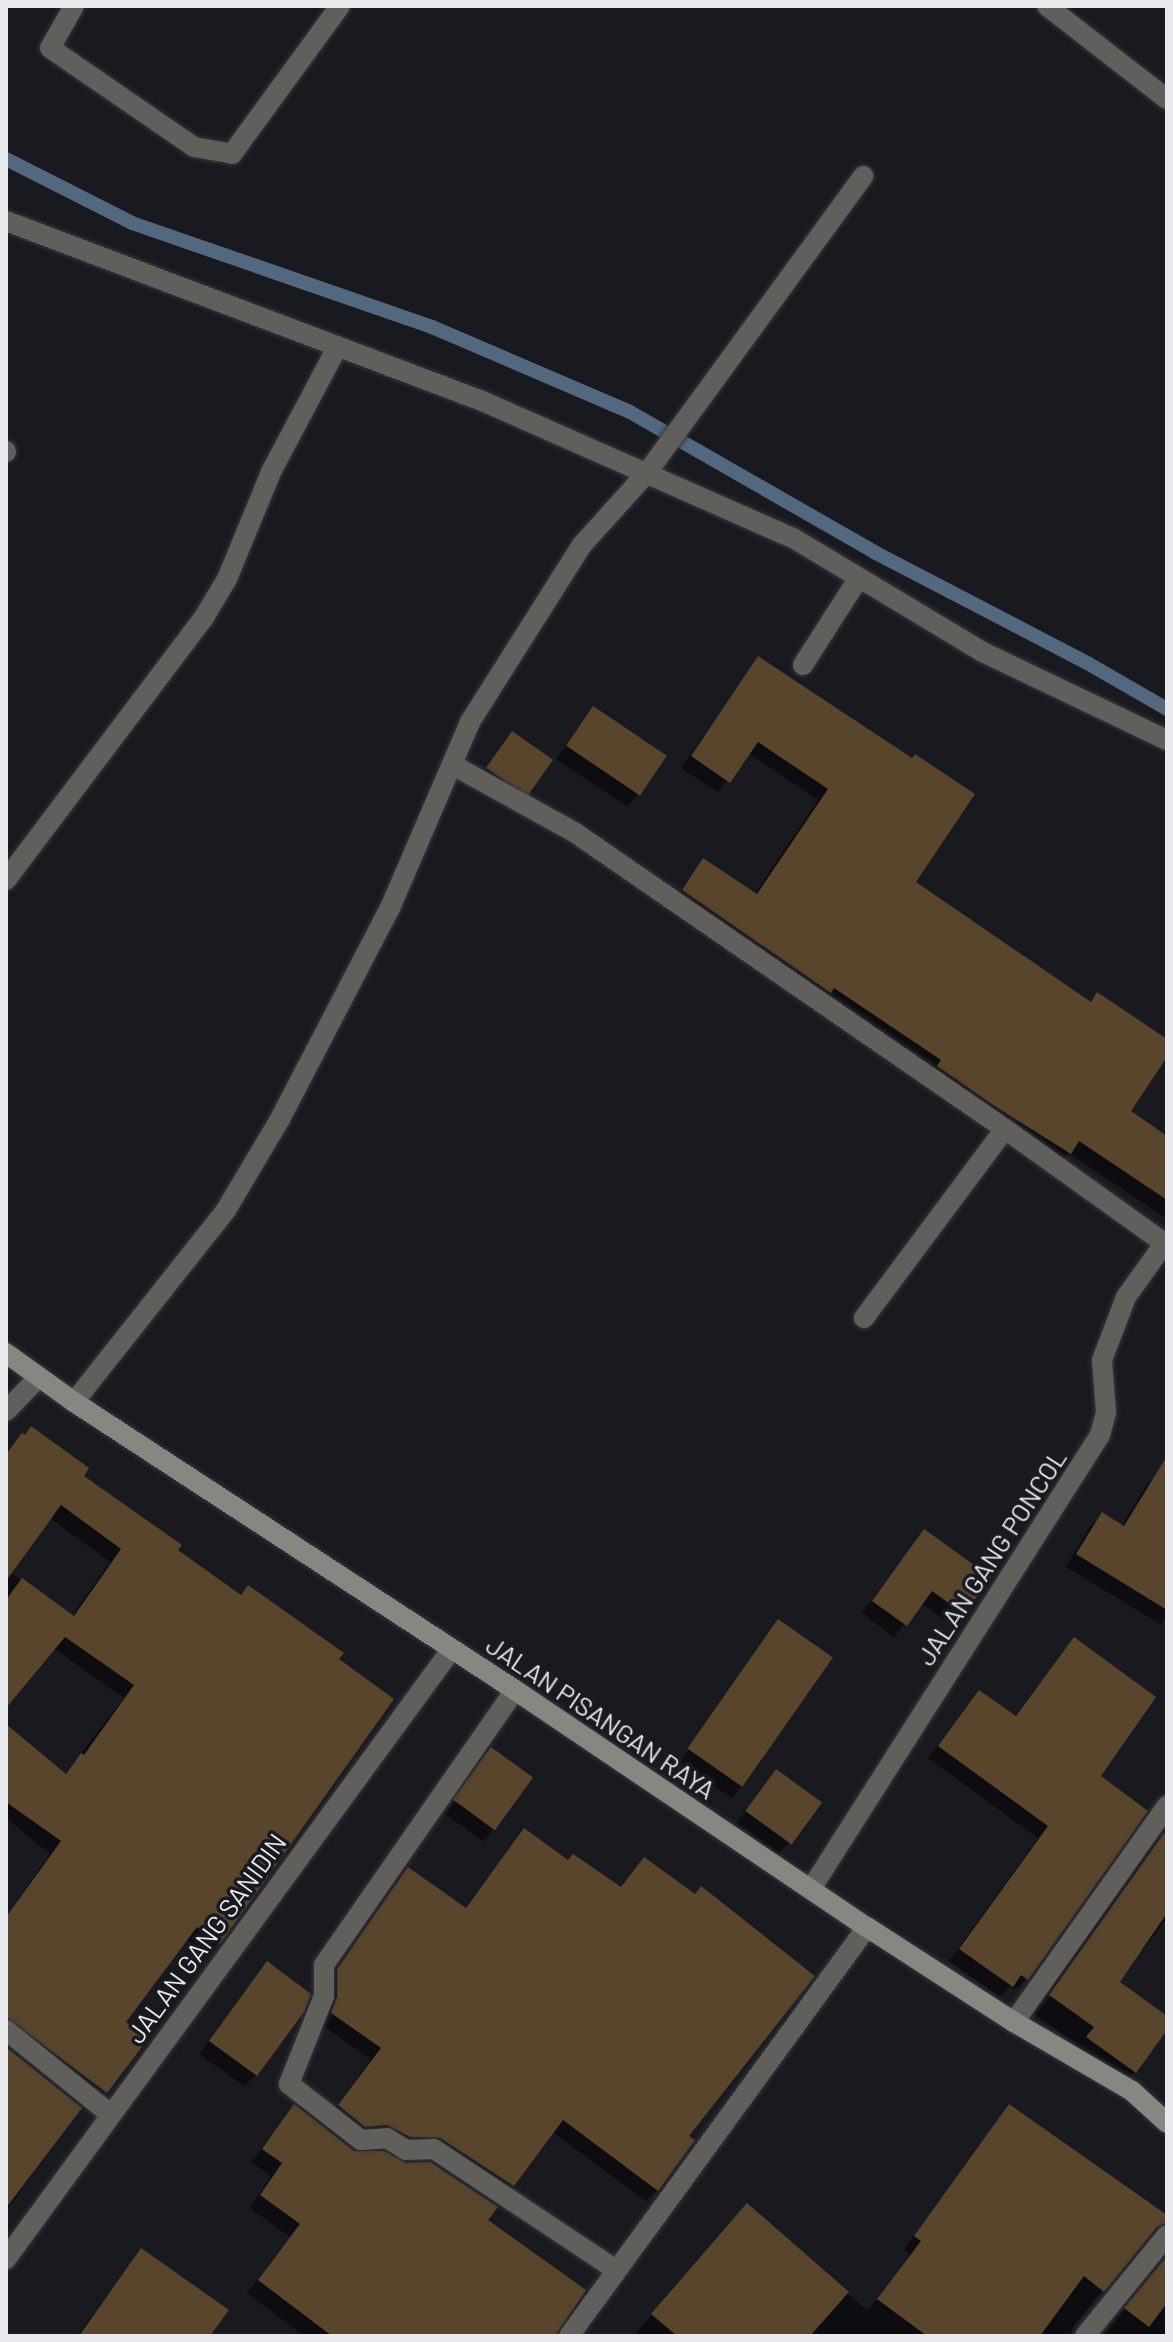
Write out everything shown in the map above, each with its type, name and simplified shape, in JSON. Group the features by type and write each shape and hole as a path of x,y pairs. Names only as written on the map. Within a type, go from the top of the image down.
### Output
{"street":[{"path":"74,6 50,48 194,147 232,154 340,6"},
{"path":"1047,6 1167,99"},
{"path":"74,1402 226,1210 280,1119 390,908 470,722 582,545 646,474 863,176"},
{"path":"6,221 482,401 793,538 983,652 1167,740"},
{"path":"6,880 203,619 227,579 272,470 338,346"},
{"path":"803,665 858,579"},
{"path":"453,765 574,832 1165,1242"},
{"path":"864,1318 1005,1129"},
{"name":"JALAN GANG PONCOL","path":"811,1889 1100,1435 1106,1412 1102,1360 1126,1297 1165,1242"},
{"name":"JALAN PISANGAN RAYA","path":"6,1353 74,1402 515,1690 867,1927 1014,2022 1132,2091 1167,2123"},
{"path":"6,1411 39,1377"},
{"name":"JALAN GANG SANIDIN","path":"6,2259 109,2113 451,1650"},
{"path":"515,1690 324,1965 324,1996 289,2084 361,2140 387,2138 406,2150 434,2149 616,2270"},
{"path":"1014,2022 1167,1806"},
{"path":"569,2336 867,1927"},
{"path":"6,2030 109,2113"},
{"path":"1085,2336 1167,2235"}],"building":[{"path":"758,656 912,758 915,754 975,794 916,882 1091,1002 1097,992 1167,1039 1167,1057 1131,1111 1167,1136 1167,1200 1079,1141 1071,1154 996,1107 937,1066 941,1060 834,988 831,993 682,890 703,858 757,894 828,789 758,742 730,783 691,756"},
{"path":"593,706 667,756 640,796 566,746"},
{"path":"512,731 553,760 527,797 486,768"},
{"path":"31,1426 89,1468 84,1476 182,1545 178,1550 241,1595 248,1585 344,1653 339,1659 394,1699 220,1944 197,1927 126,2022 148,2039 107,2093 6,2017 6,1917 61,1841 6,1802 6,1724 66,1774 81,1753 84,1755 134,1685 65,1637 6,1708 6,1600 22,1578 74,1616 121,1549 61,1505 6,1581 6,1454"},
{"path":"1167,1456 1167,1610 1076,1554 1102,1512 1124,1526"},
{"path":"924,1529 991,1577 964,1614 932,1591 907,1626 872,1601"},
{"path":"778,1619 833,1657 742,1787 687,1748"},
{"path":"1074,1637 1156,1697 1101,1776 1148,1811 1028,1980 1021,1975 1013,1987 959,1949 1048,1826 938,1746 979,1690 1016,1716"},
{"path":"491,1747 533,1778 495,1830 453,1800"},
{"path":"776,1769 822,1803 792,1845 745,1811"},
{"path":"524,1828 568,1860 573,1854 621,1887 644,1857 695,1894 701,1886 815,1976 689,2136 695,2140 658,2191 563,2120 514,2186 440,2138 410,2137 387,2125 365,2127 338,2105 381,2048 331,2013 337,1997 337,1969 408,1867 466,1908"},
{"path":"1164,1833 1167,1836 1167,1913 1120,1982 1167,2016 1167,2030 1136,2073 1086,2037 1094,2027 1049,1995"},
{"path":"267,1961 311,1994 304,2012 257,2076 209,2041"},
{"path":"6,2047 82,2108 6,2208"},
{"path":"294,2104 354,2151 384,2151 406,2163 430,2162 498,2207 488,2220 586,2290 555,2336 332,2336 258,2280 300,2224 260,2195 282,2163 262,2149"},
{"path":"1009,2104 1167,2215 1167,2222 1157,2227 1104,2292 1084,2276 1040,2336 927,2336 877,2299 921,2241 914,2236"},
{"path":"747,2203 849,2292 810,2336 677,2336 651,2314"},
{"path":"141,2248 229,2310 210,2336 79,2336"},
{"path":"1167,2256 1167,2303 1149,2327 1124,2308"}],"waterway":[{"path":"6,159 132,223 432,327 630,412 874,552 1089,664 1167,709"}]}
